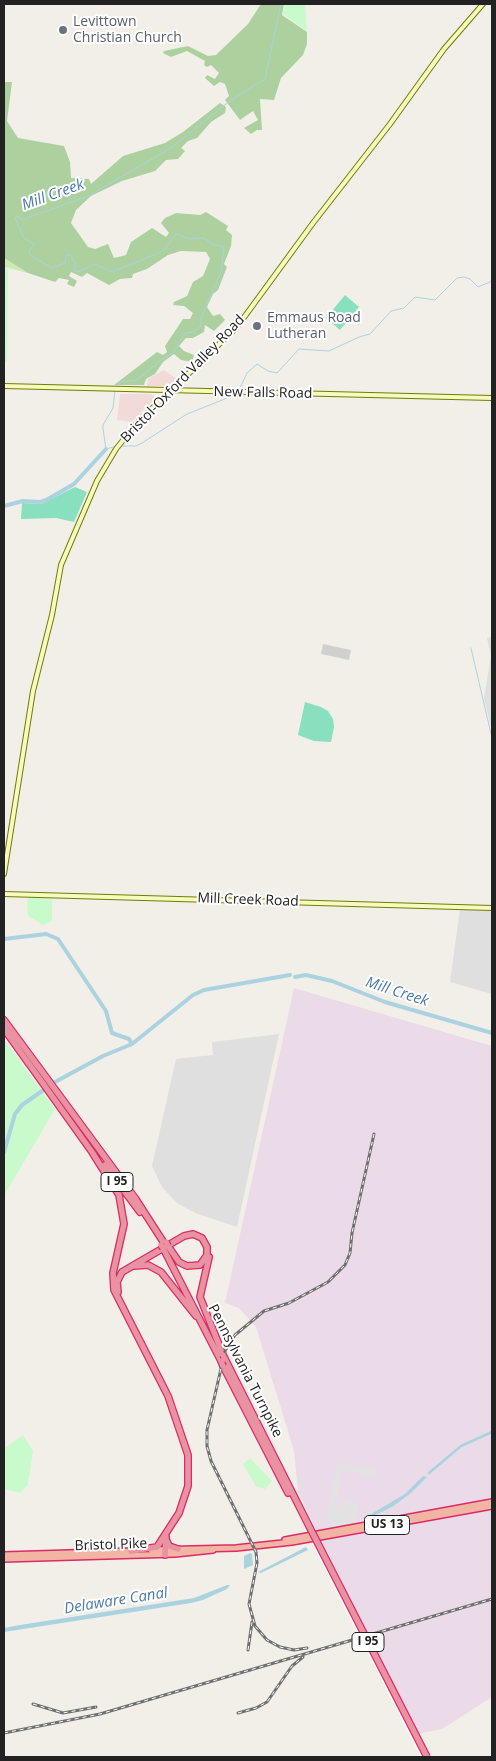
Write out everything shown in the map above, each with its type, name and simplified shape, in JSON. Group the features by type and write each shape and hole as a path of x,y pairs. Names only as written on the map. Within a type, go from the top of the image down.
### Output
{"highway":[{"name":"Pennsylvania Turnpike","path":"4,1020 42,1079 165,1245"},
{"name":"Pennsylvania Turnpike","path":"4,1029 42,1079"},
{"name":"Pennsylvania Turnpike","path":"53,1094 129,1191 165,1245 425,1757"},
{"path":"53,1094 101,1166 121,1201 123,1227 113,1278 114,1290 164,1388 179,1424 189,1466 185,1502"},
{"path":"120,1302 115,1283 122,1270 182,1234 196,1232 205,1238 209,1247 200,1294 214,1340"},
{"path":"131,1551 155,1548 164,1540 185,1502 190,1487 191,1468 181,1423 166,1387 117,1288 120,1276 129,1268 178,1238 195,1234 204,1240 207,1247 207,1255 200,1265 187,1266 179,1262 165,1245"},
{"path":"129,1268 145,1265 161,1272 214,1340"},
{"name":"Bristol Pike","path":"4,1559 163,1552 178,1549 218,1549 282,1541 492,1502"},
{"name":"Bristol Pike","path":"282,1541 292,1542 492,1506"},
{"path":"164,1540 169,1546 178,1549"},
{"path":"163,1552 164,1540"},
{"name":"Bristol Pike","path":"4,1555 131,1551 204,1553 218,1549"}],"main road":[{"name":"Bristol-Oxford Valley Road","path":"4,874 33,691 52,615 61,565 88,498 123,440 160,400 237,327 444,49 483,4"},
{"path":"181,381 182,387 188,391"},
{"name":"New Falls Road","path":"4,386 492,398"},
{"path":"156,390 160,394 160,400"},
{"name":"Mill Creek Road","path":"4,894 492,908"}],"shaded area":[{"path":"164,370 178,380 171,386 147,386 148,379"},
{"path":"120,394 151,394 156,398 131,422 117,420"},
{"path":"492,637 492,731 484,698 491,656 487,638"},
{"path":"323,644 351,650 349,660 321,654"},
{"path":"492,908 492,994 450,982 460,909"},
{"path":"294,988 492,1046 492,1697 442,1729 417,1734 298,1492 294,1451 256,1327 239,1308 225,1303"},
{"path":"279,1034 237,1227 195,1213 177,1203 162,1187 152,1166 176,1059 213,1055 212,1042"},
{"path":"338,1462 376,1470 375,1477 343,1470 335,1505 340,1506 341,1500 359,1504 354,1524 333,1527 326,1516"}],"green space":[{"path":"261,4 284,4 282,15 307,32 307,44 303,55 281,78 274,100 260,99 262,130 257,130 251,134 244,128 258,120 253,111 240,120 225,100 229,96 225,84 220,82 214,86 205,78 207,75 215,79 219,73 211,65 207,67 204,65 205,61 187,51 171,57 163,53 164,51 188,46 208,56 216,55 248,24"},
{"path":"285,4 305,4 307,31 283,14"},
{"path":"4,82 12,82 7,121 18,138 64,146 70,162 71,178 89,179 91,184 123,156 165,143 183,132 220,103 226,107 225,113 211,122 197,138 188,141 181,148 185,151 178,159 166,160 155,171 122,181 91,196 76,210 71,223 88,247 95,249 108,244 114,258 126,255 131,242 152,228 166,237 169,233 161,223 165,218 176,213 200,215 206,212 228,226 226,230 232,235 231,246 224,264 227,267 218,290 213,294 207,307 213,316 220,314 225,320 214,331 205,325 204,332 193,338 186,338 179,346 184,351 194,355 192,362 181,360 174,354 163,362 155,374 146,379 144,385 114,385 157,352 163,355 167,352 165,346 183,319 190,319 193,313 184,306 173,305 174,302 187,296 193,282 203,276 210,259 206,252 181,251 168,255 147,269 133,274 132,278 120,279 109,285 87,273 82,277 71,272 69,276 77,281 74,287 67,284 69,280 59,278 55,282 28,273 4,258"},
{"path":"4,258 28,273 4,267"},
{"path":"4,267 8,269 7,361 4,362"},
{"path":"345,295 359,307 340,330 326,318"},
{"path":"75,487 87,492 74,522 56,518 21,519 22,503 41,504"},
{"path":"305,702 328,711 333,719 334,727 331,742 314,741 298,735"},
{"path":"30,897 52,899 52,921 43,925 28,916 27,900"},
{"path":"4,1039 55,1109 4,1196"},
{"path":"23,1435 33,1451 28,1485 20,1493 4,1489 4,1448"},
{"path":"250,1458 272,1481 265,1489 256,1486 243,1464"}],"water":[{"path":"423,1476 427,1477 411,1493 392,1507 365,1520 366,1517 405,1494"},
{"path":"306,1547 308,1550 261,1573 258,1572"},
{"path":"252,1554 253,1565 244,1569 244,1556"},
{"path":"230,1585 227,1589 203,1600 191,1603 4,1632 4,1628 20,1625 194,1598"}],"pier":[{"path":"312,1526 429,1757 421,1757 305,1530"}],"waterway":[{"name":"Mill Creek","path":"116,387 120,382 136,380 143,375 158,362 173,353 185,333 194,332 201,326 201,318 221,272 223,246 213,245 204,238 189,239 176,234 164,250 112,272 95,264 78,272 74,270 76,265 71,255 66,255 65,263 52,268 30,255 29,252 34,244 24,238 15,218 18,216 22,220 88,196 171,148 231,100 265,79 281,4"},
{"path":"240,388 247,373 257,364 268,371 277,373 299,349 329,351 370,334 391,311 404,308 415,297 435,300 457,278 464,277 470,279 478,287 492,281"},
{"name":"Mill Creek","path":"115,391 113,408 103,425 103,429 106,449 117,446"},
{"path":"121,446 136,446 187,414 235,395"},
{"name":"Mill Creek","path":"4,506 23,501 40,502 48,499 74,484 106,449"},
{"path":"471,648 492,738"},
{"name":"Mill Creek","path":"4,939 46,934 58,939 106,1011 112,1033 129,1039 132,1044"},
{"name":"Mill Creek","path":"4,1152 15,1114 22,1105 55,1082 103,1056 132,1044 193,995 204,990 290,975"},
{"name":"Mill Creek","path":"295,977 306,975 332,981 385,1002 492,1033"},
{"name":"Delaware Canal","path":"429,1473 461,1446 492,1432"}],"railway":[{"path":"307,1648 294,1650 280,1647 267,1640 255,1626 249,1604 257,1563 256,1552 211,1461 207,1446 207,1430 225,1351 235,1335 264,1311 289,1303 328,1282 345,1265 350,1253 352,1233 374,1134"},
{"path":"4,1733 100,1714 492,1599"},
{"path":"248,1650 252,1622"},
{"path":"238,1713 256,1708 267,1702 292,1666 303,1657"},
{"path":"33,1704 63,1713 96,1707"}],"place":[{"name":"Levittown Christian Church","path":"63,30"},
{"name":"Emmaus Road Lutheran","path":"257,326"}]}
